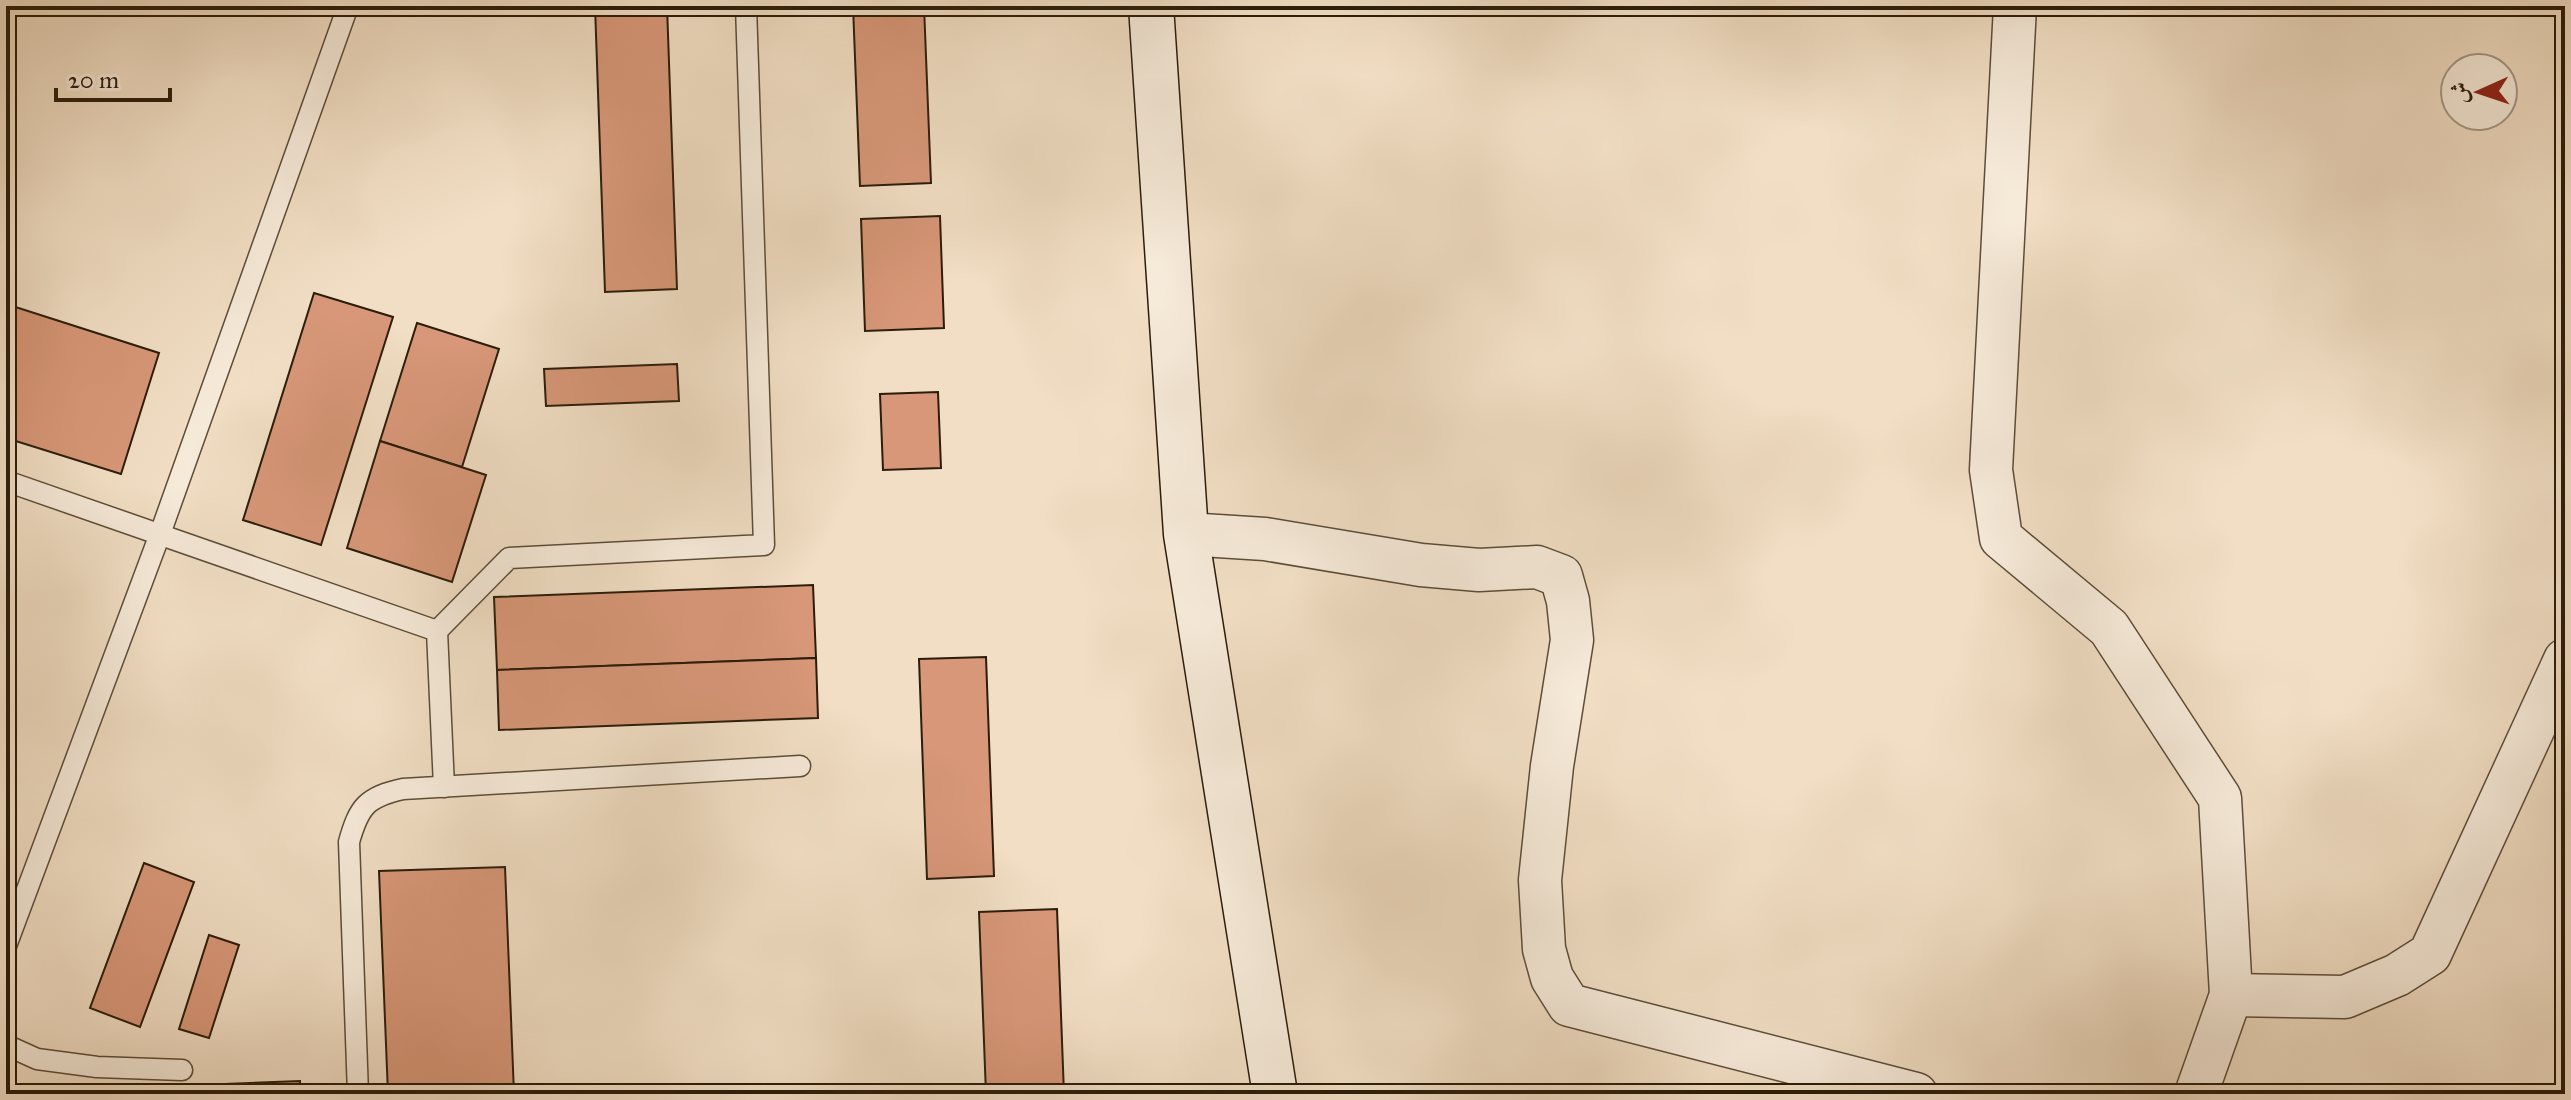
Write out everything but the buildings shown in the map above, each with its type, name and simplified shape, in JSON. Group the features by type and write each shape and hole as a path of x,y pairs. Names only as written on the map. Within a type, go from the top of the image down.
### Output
{"main road":[{"path":"1151,6 1186,534 1275,1094"}],"street":[{"path":"2015,6 1991,470 2001,538 2109,628 2220,798 2231,995 2196,1094"},
{"path":"1186,534 1265,539 1421,565 1479,570 1537,567 1561,576 1568,601 1572,640 1552,766 1540,880 1544,949 1552,978 1569,1005 1916,1094"},
{"path":"2231,995 2345,997 2397,975 2430,954 2565,660"}],"lane":[{"path":"6,946 160,534 348,6"},
{"path":"444,787 437,631 509,558 764,545 746,6"},
{"path":"6,481 437,631"},
{"path":"358,1094 349,842 356,817 379,794 403,789 800,766"},
{"path":"6,1045 37,1059 97,1067 182,1070"}]}
